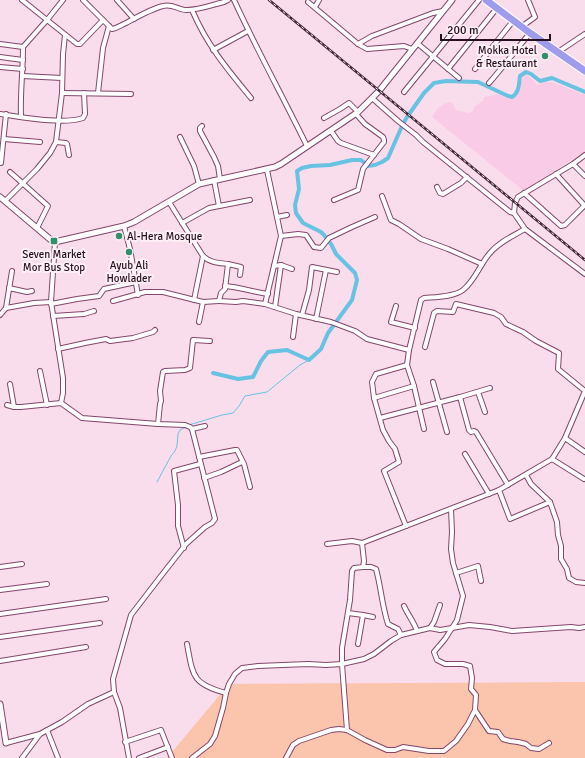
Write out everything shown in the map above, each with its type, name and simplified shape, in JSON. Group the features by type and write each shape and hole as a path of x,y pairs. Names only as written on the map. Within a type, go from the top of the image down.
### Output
{"highway":[{"path":"486,0 530,33 585,66"},
{"path":"493,0 524,25 564,53 585,71"}],"street":[{"path":"22,0 77,44 104,20"},
{"path":"21,117 20,101 23,47 63,0"},
{"path":"83,0 112,29 165,5 173,5 184,10 192,10 228,0"},
{"path":"117,0 134,19"},
{"path":"234,0 248,31 307,146"},
{"path":"315,7 319,0"},
{"path":"0,197 55,242 124,226 134,222 199,184 267,170 281,164 357,113 372,98 452,0"},
{"path":"404,92 479,0"},
{"path":"524,25 535,17 528,0"},
{"path":"308,2 358,44 367,49 404,46 412,49"},
{"path":"448,69 497,8"},
{"path":"192,10 213,50 251,98"},
{"path":"358,44 379,34 433,13 443,11"},
{"path":"474,69 513,21"},
{"path":"98,93 103,48 109,26"},
{"path":"213,50 248,31"},
{"path":"489,83 503,68 530,33"},
{"path":"564,53 585,34"},
{"path":"5,201 44,161 56,142 62,93 65,35"},
{"path":"417,43 459,78"},
{"path":"0,44 23,47"},
{"path":"0,57 23,60"},
{"path":"0,67 22,69"},
{"path":"22,76 62,78"},
{"path":"62,93 131,94"},
{"path":"0,114 59,121 80,119 83,118 84,114 84,93"},
{"path":"372,98 510,212 514,213 525,229 585,274"},
{"path":"324,118 349,103 370,128 383,137 384,140 363,169 358,190 334,200"},
{"path":"1,163 6,114"},
{"path":"202,126 200,131 218,166 220,179"},
{"path":"331,131 341,144 374,155"},
{"path":"180,137 194,166 199,184"},
{"path":"4,138 40,142"},
{"path":"56,142 66,143 69,155"},
{"path":"514,213 515,203 524,193 573,164 585,155"},
{"path":"573,164 585,176"},
{"path":"265,304 280,236 267,170"},
{"path":"10,172 48,206 37,228"},
{"path":"524,193 561,226 566,225 585,205 556,174"},
{"path":"437,187 440,193 443,194 461,184 467,177"},
{"path":"214,180 219,206"},
{"path":"382,196 390,220 399,224 421,239 482,264"},
{"path":"182,223 209,208 250,200"},
{"path":"169,202 203,256 207,260 241,267 240,276"},
{"path":"277,217 287,215"},
{"path":"280,236 298,234 306,236 314,247 321,248 328,240 375,217"},
{"path":"124,226 130,249 138,295"},
{"path":"424,429 414,386 407,365 409,350 421,300 424,298 456,294 463,290 470,283 490,253 499,244 525,229"},
{"path":"55,242 51,303 63,378 61,404"},
{"path":"194,300 203,256"},
{"path":"219,301 221,293 225,289 228,264"},
{"path":"274,266 281,265 292,269"},
{"path":"275,307 281,265"},
{"path":"302,315 312,267 337,272"},
{"path":"316,319 326,270"},
{"path":"0,315 6,308 12,271"},
{"path":"6,308 99,296 104,289 136,282"},
{"path":"225,286 268,294"},
{"path":"9,288 27,292 32,291"},
{"path":"113,301 145,292 163,292 203,302 243,301 265,304 296,314 331,322 355,331 367,339 409,350"},
{"path":"199,322 203,302"},
{"path":"328,544 352,541 362,543 489,494 526,475 552,459 565,438 585,391 558,369 559,353 506,324 501,317 494,313 456,304 453,312 437,311 434,313 425,347"},
{"path":"396,306 391,322 415,328"},
{"path":"53,316 84,314 94,311"},
{"path":"293,338 296,314"},
{"path":"58,349 106,339 110,342 133,338 155,330"},
{"path":"158,424 160,404 162,401 160,391 163,372 185,370 190,368 193,340 210,341"},
{"path":"406,526 384,471 399,462 395,449 383,430 374,398 372,382 376,374 407,365"},
{"path":"40,371 47,404"},
{"path":"433,382 447,432"},
{"path":"10,384 14,407"},
{"path":"374,398 414,386"},
{"path":"380,418 490,388"},
{"path":"478,392 485,412"},
{"path":"460,397 471,432 476,432 508,485"},
{"path":"6,405 20,407 61,404 82,418 185,425 191,428 205,426"},
{"path":"129,758 120,708 114,692 113,679 131,615 184,548 215,519 191,428"},
{"path":"565,438 585,452"},
{"path":"199,457 237,450 244,464 250,487"},
{"path":"465,454 489,494"},
{"path":"552,459 584,479"},
{"path":"204,478 242,462"},
{"path":"184,548 178,526 178,505 174,471 200,464"},
{"path":"526,475 532,484 550,502 557,522 561,546 561,559 567,569 569,578 576,582 585,583"},
{"path":"498,490 510,519 550,502"},
{"path":"286,758 293,745 299,741 339,728 347,730 387,750 395,750 403,747 429,751 444,751 456,741 468,724 475,710 476,696 471,689 472,678 470,666 463,664 445,664 437,660 434,652 445,639 457,620 463,596 453,563 451,548 451,509"},
{"path":"362,543 364,567"},
{"path":"0,567 22,564"},
{"path":"456,573 478,566 481,581"},
{"path":"347,730 342,648 348,613 352,571 354,568 376,568 384,612 388,624 398,629 401,635"},
{"path":"0,590 47,584"},
{"path":"0,614 106,599"},
{"path":"430,628 438,613 440,605"},
{"path":"404,606 418,631"},
{"path":"348,613 373,617"},
{"path":"358,644 363,615"},
{"path":"0,636 100,623"},
{"path":"192,758 210,744 215,736 229,684 235,674 242,668 308,664 342,664 364,659 374,654 391,640 401,635 430,628 440,630 469,626 512,631 585,627"},
{"path":"187,644 194,675 198,681 212,689 226,693"},
{"path":"0,661 86,648"},
{"path":"0,707 6,742 40,734 62,722 88,704 114,692"},
{"path":"475,710 489,731 498,732 503,738 526,744 531,748 538,748 549,743"},
{"path":"47,730 58,758"},
{"path":"126,742 161,730 172,758"},
{"path":"22,758 40,734"},
{"path":"139,758 168,747"}],"shaded area":[{"path":"526,74 537,85 544,82 552,82 585,95 585,151 524,191 432,117 437,109 445,103 450,102 456,110 467,113 472,112 475,106 484,100 484,97 498,94 509,99 517,96 523,77"},
{"path":"585,682 585,758 167,758 229,684"}],"waterway":[{"path":"213,373 238,379 253,377 261,361 268,352 287,350 309,360 321,349 328,333 352,300 357,280 355,273 336,254 324,235 303,223 296,213 295,205 299,189 297,171 311,166 330,165 352,160 361,160 368,166 382,162 388,158 407,117 424,93 434,83 446,81 478,82 512,97 517,91 520,76 526,72 540,81 552,78 585,92"},
{"path":"189,425 233,413 245,396 267,392 300,365 309,360"},
{"path":"157,482 175,451 180,430 186,427"}],"railway":[{"path":"269,0 585,260"}],"place":[{"name":"Mokka Hotel & Restaurant","path":"545,56"},
{"name":"Al-Hera Mosque","path":"119,236"},
{"name":"Seven Market Mor Bus Stop","path":"54,241"},
{"name":"Ayub Ali Howlader","path":"129,252"}]}
